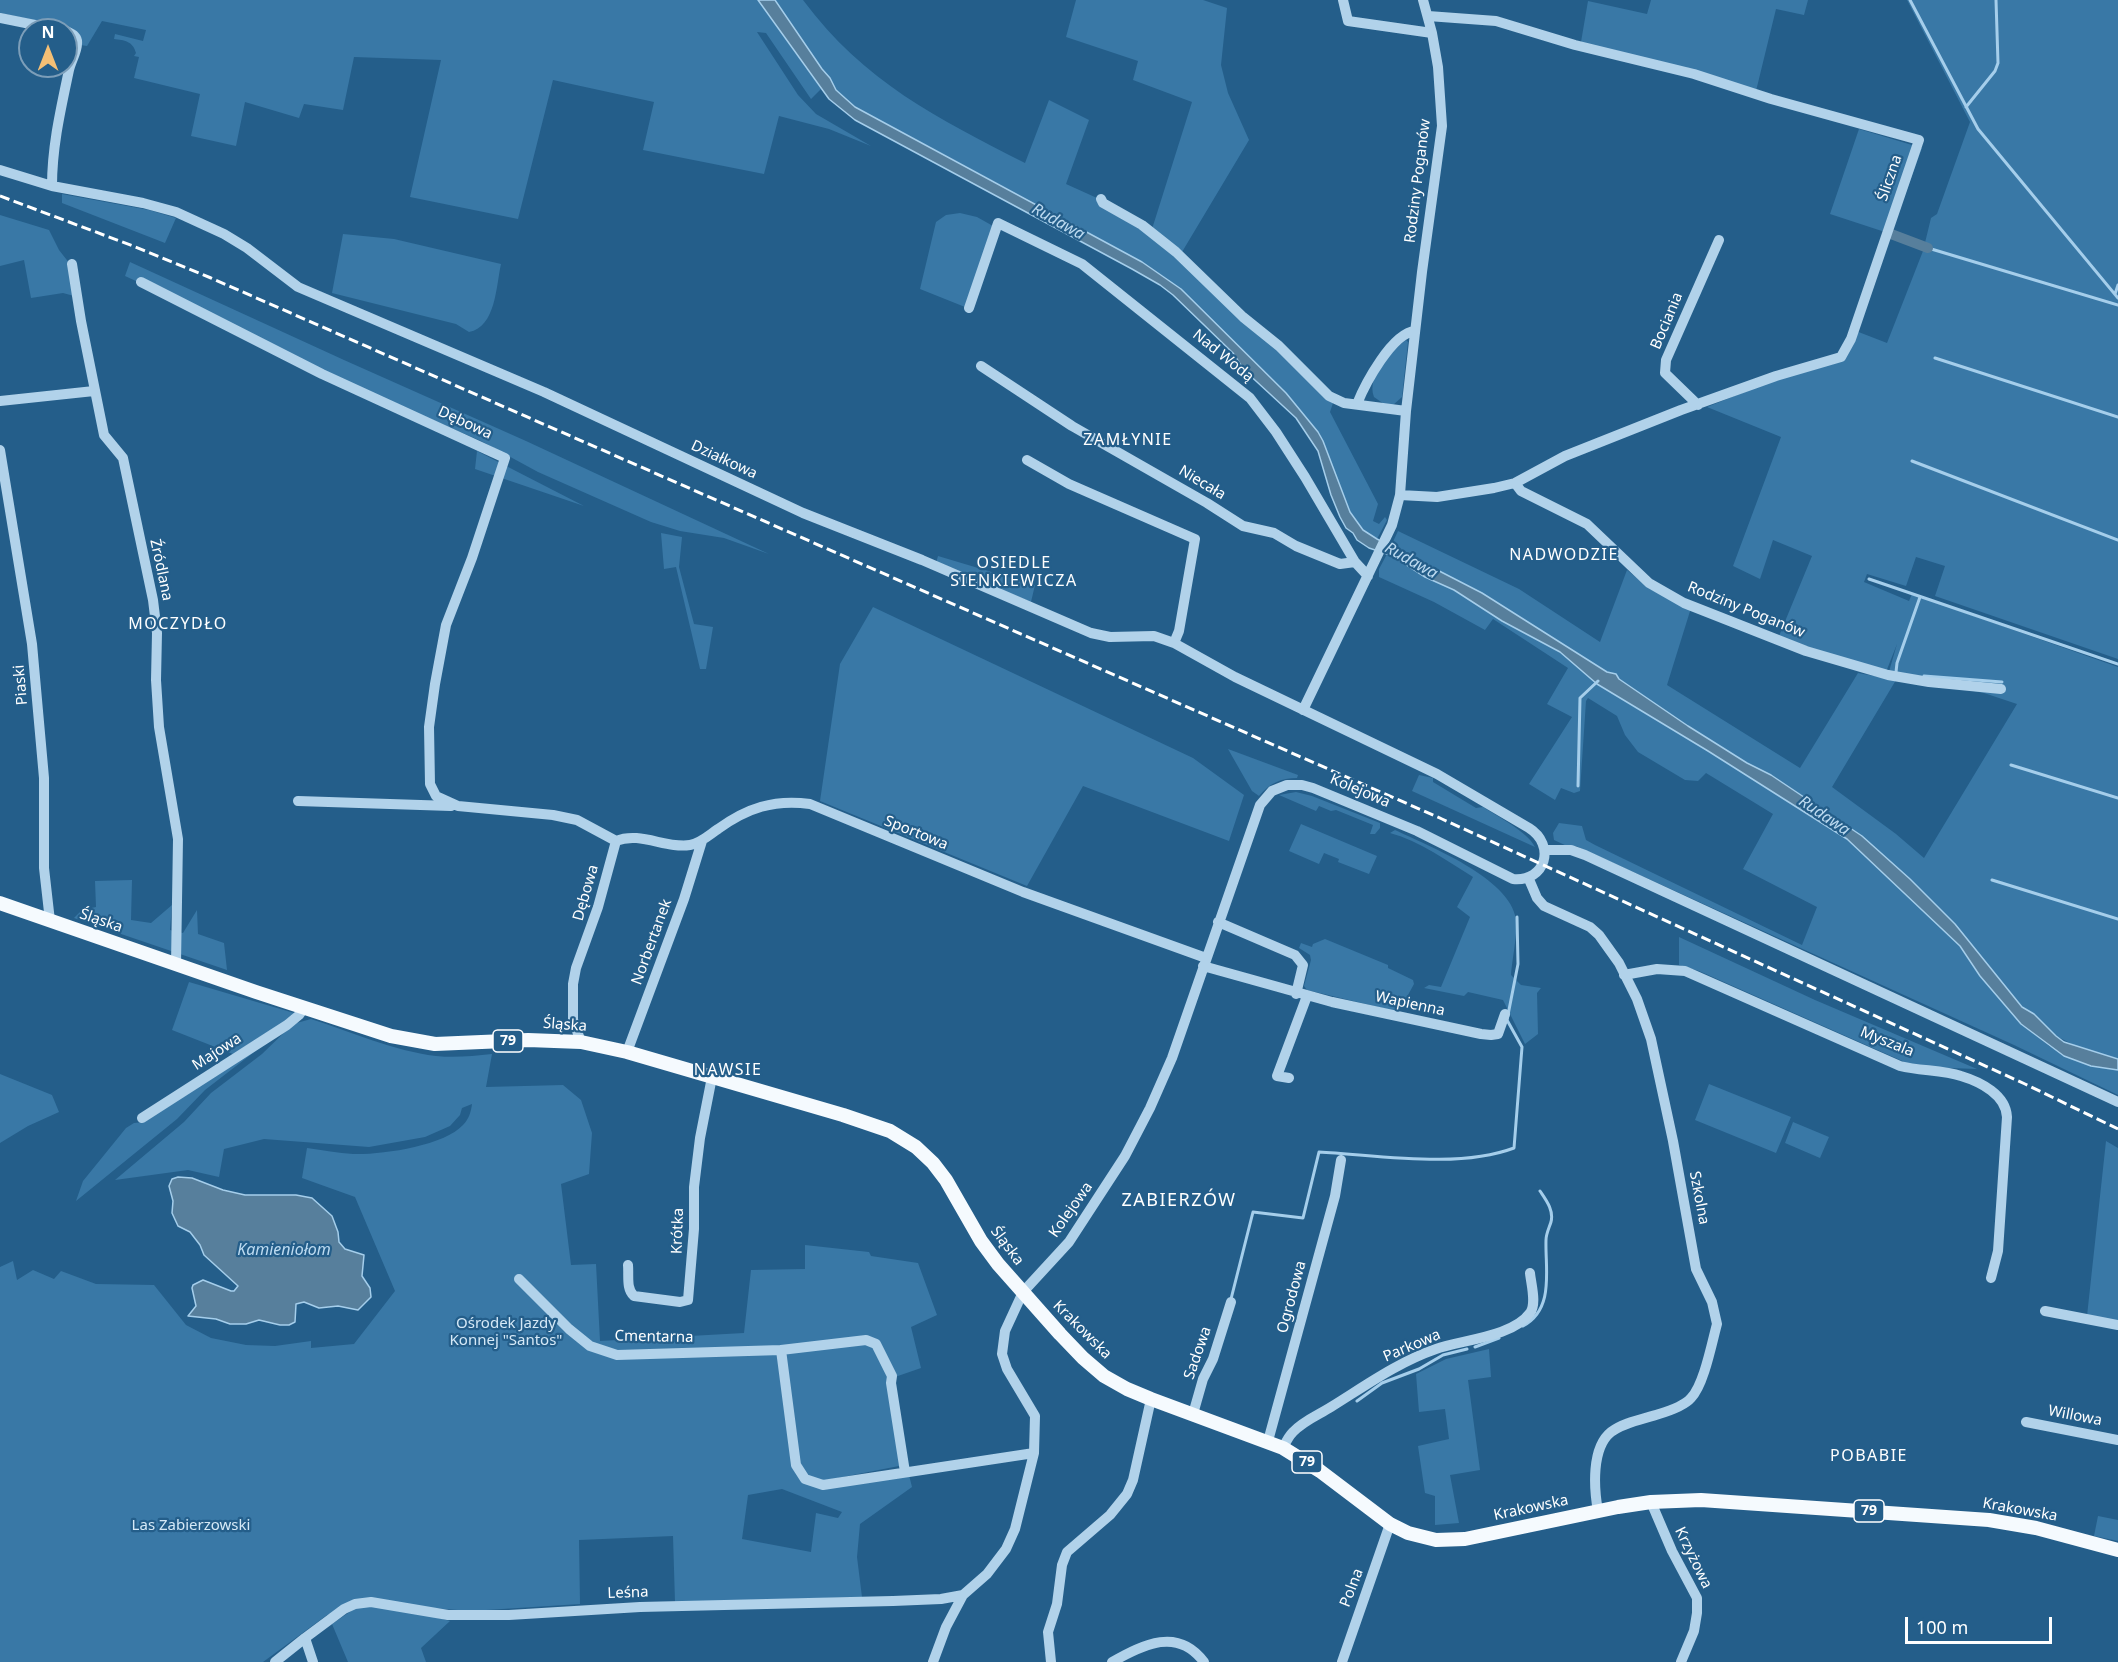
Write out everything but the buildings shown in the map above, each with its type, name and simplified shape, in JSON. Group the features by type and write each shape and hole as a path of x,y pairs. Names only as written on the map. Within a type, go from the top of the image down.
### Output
{"main road":[{"name":"Śląska","path":"0,903 355,1026 415,1041 458,1044 528,1040 581,1041 627,1052 879,1127 908,1141 933,1163 946,1180 981,1241 1023,1292"},
{"name":"Krakowska","path":"1023,1292 1094,1368 1116,1383 1151,1399 1283,1448 1320,1471 1390,1524 1422,1537 1465,1539 1598,1511 1651,1503 1701,1500 1989,1520 2036,1528 2118,1550"}],"street":[{"path":"1343,0 1348,21 1432,33"},
{"name":"Rodziny Poganów","path":"1303,711 1392,525 1400,495 1415,331 1442,126 1438,66 1424,0"},
{"name":"Śliczna","path":"1428,16 1496,21 1575,45 1664,66 1919,140 1851,339 1841,357 1776,376 1698,405"},
{"path":"0,18 18,22"},
{"path":"52,186 54,145 67,78"},
{"name":"Działkowa","path":"0,170 52,186 143,203 176,212 224,234 247,248 298,287 544,392 709,471 837,528 922,560 1091,633 1110,637 1154,636 1174,643"},
{"path":"1101,199 1103,203 1142,225 1176,252 1243,317 1279,346 1329,396 1344,403 1406,411"},
{"name":"Nad Wodą","path":"969,308 998,223 1082,264 1250,398 1276,432 1305,477 1355,562 1370,571"},
{"name":"Bociania","path":"1698,405 1665,373 1666,360 1719,240"},
{"name":"Źródlana","path":"72,264 104,435 123,458 153,600 157,633 156,680 159,727 178,839 176,964"},
{"name":"Dębowa","path":"141,282 322,374 505,458 472,558 446,625 429,728 430,784 436,796"},
{"path":"1357,404 1370,376 1394,344 1406,333 1415,331"},
{"name":"Niecała","path":"981,366 1072,426 1243,526 1274,533 1296,546 1340,564 1355,562"},
{"path":"0,401 94,391"},
{"path":"1400,495 1437,496 1515,483 1565,456 1698,405"},
{"name":"Piaski","path":"0,450 32,644 44,778 44,868 50,921"},
{"path":"1027,460 1069,484 1195,539 1179,631 1174,643 1235,677 1428,770 1534,831 1541,839 1545,850 1544,860 1538,870 1528,877"},
{"name":"Rodziny Poganów","path":"1515,483 1521,491 1587,524 1649,583 1684,603 1845,664 1929,682 2001,689"},
{"name":"Kolejowa","path":"1023,1292 1069,1242 1125,1156 1150,1108 1170,1061 1260,805 1272,791 1287,785 1314,788 1417,831 1508,877 1516,879 1528,877"},
{"path":"418,806 436,796 458,806"},
{"path":"298,801 458,806 553,815 576,820 616,841"},
{"name":"Sportowa","path":"616,841 623,838 645,839 675,845 690,845 702,841 745,812 773,803 810,804 1031,895 1204,962"},
{"name":"Dębowa","path":"581,1041 573,1020 573,984 616,841"},
{"name":"Norbertanek","path":"627,1052 684,898 702,841"},
{"path":"1545,850 1578,852 2118,1102"},
{"name":"Szkolna","path":"1528,877 1537,898 1544,906 1595,931 1619,963 1637,999 1651,1039 1673,1141 1696,1269 1712,1302 1717,1324 1699,1385 1689,1400 1668,1411 1623,1426 1607,1436 1596,1465 1595,1489 1598,1511"},
{"path":"1218,922 1295,955 1303,965 1301,995 1277,1076 1289,1078"},
{"name":"Wapienna","path":"1204,962 1301,995 1420,1023 1491,1035 1498,1034 1505,1014"},
{"name":"Myszala","path":"1624,975 1657,969 1685,971 1900,1066 1962,1076 1997,1094 2006,1106 2007,1117 1998,1251 1991,1278"},
{"name":"Majowa","path":"142,1118 287,1025 304,1008"},
{"name":"Krótka","path":"628,1265 628,1287 629,1292 634,1296 680,1302 688,1300 694,1229 694,1187 700,1138 712,1077"},
{"name":"Ogrodowa","path":"1268,1441 1335,1196 1341,1160"},
{"name":"Parkowa","path":"1283,1448 1288,1438 1301,1424 1411,1359 1438,1348 1492,1335 1527,1317 1532,1311 1533,1302 1530,1273"},
{"name":"Cmentarna","path":"519,1279 569,1329 590,1346 617,1355 781,1350 866,1340 876,1344 892,1376 891,1383 905,1472"},
{"path":"933,1662 946,1627 963,1595 987,1574 1006,1549 1015,1529 1034,1453 1035,1416 1007,1370 1002,1354 1005,1331 1023,1292"},
{"name":"Sadowa","path":"1193,1414 1231,1302"},
{"path":"2045,1311 2118,1324"},
{"path":"781,1350 796,1465 805,1479 823,1485 1034,1453"},
{"path":"1050,1662 1048,1632 1057,1604 1062,1564 1067,1552 1110,1515 1127,1494 1133,1480 1151,1399"},
{"name":"Willowa","path":"2026,1422 2118,1440"},
{"name":"Krzyżowa","path":"1651,1503 1672,1551 1697,1598 1694,1631 1682,1662"},
{"name":"Polna","path":"1342,1662 1390,1524"},
{"name":"Leśna","path":"275,1662 344,1609 355,1604 371,1602 448,1615 509,1615 640,1607 905,1600 963,1595"},
{"path":"305,1638 313,1662"},
{"path":"1112,1662 1134,1650 1155,1643 1175,1642 1188,1646 1204,1662"}],"green space":[{"path":"0,0 758,0 821,89 811,99 766,33 757,32 798,95 816,114 871,146 829,129 779,116 764,174 643,150 654,102 553,80 518,219 410,197 441,60 354,57 343,110 304,104 299,118 245,102 236,146 191,136 200,94 134,78 139,57 134,56 135,49 130,44 114,39 115,34 143,41 146,30 102,21 87,46 78,42 78,18 24,18 0,13"},
{"path":"775,0 803,0 826,29 877,76 932,113 1025,163 1049,100 1089,120 1066,184 1097,198 1097,202 1145,230 1273,344 1333,403 1330,412 1378,504 1373,521 1379,524 1385,517 1387,520 1377,539 1363,530 1350,512 1323,441 1286,393 1163,276 1059,216 855,107 836,90"},
{"path":"1076,0 1203,0 1227,8 1221,65 1228,93 1249,140 1182,252 1152,229 1192,102 1133,80 1138,61 1066,37"},
{"path":"1651,0 1808,0 1804,15 1776,9 1756,91 1581,42 1588,1 1647,14"},
{"path":"1907,0 2118,0 2118,659 1935,596 1945,566 1916,557 1906,586 1867,574 1864,582 1909,601 1912,594 2118,667 2118,1059 2076,1046 2056,1036 2034,1014 2019,1005 1955,924 1862,836 1771,775 1747,763 1688,726 1619,679 1616,674 1607,672 1481,593 1391,546 1398,531 1519,589 1600,642 1627,570 1650,589 1691,608 1667,685 1800,768 1858,673 1896,680 1832,787 1896,834 1924,858 2017,704 1984,693 1888,675 1897,644 1886,672 1858,666 1779,636 1812,556 1773,540 1760,579 1733,566 1781,437 1707,407 1777,379 1844,358 1856,331 1887,343 1923,251 1931,218 1937,214 1970,122"},
{"path":"1859,129 1922,148 1891,234 1830,214"},
{"path":"62,194 149,210 176,218 165,243 62,203"},
{"path":"960,213 977,217 993,226 965,307 920,289 936,222 946,215"},
{"path":"0,215 49,230 59,250 70,264 74,296 63,293 31,298 24,260 0,266"},
{"path":"343,234 394,239 501,264 490,314 478,329 469,332 456,324 332,293"},
{"path":"130,262 769,554 724,538 680,531 651,522 538,472 481,441 355,386 125,276"},
{"path":"1406,340 1408,342 1402,397 1393,405 1384,404 1374,397 1372,389 1374,381 1387,357"},
{"path":"477,451 584,506 475,469"},
{"path":"661,533 682,537 679,567 694,624 713,627 706,669 700,669 676,567 664,569"},
{"path":"1387,554 1560,652 1597,684 1847,839 1960,946 1980,976 2021,1024 2049,1046 2091,1066 2118,1070 2118,1095 2014,1045 1576,846 1567,846 1554,840 1553,833 1559,823 1582,826 1586,840 1595,845 1802,945 1817,907 1743,869 1773,814 1706,773 1698,781 1685,780 1638,752 1625,735 1617,716 1588,698 1580,791 1574,793 1561,788 1555,800 1529,784 1572,717 1547,704 1568,668 1493,619 1485,630 1434,602 1379,577 1379,569"},
{"path":"938,556 1035,585 1031,602 936,563"},
{"path":"873,607 1193,758 1244,795 1229,841 1083,786 1027,886 820,801 840,664"},
{"path":"1228,749 1298,775 1297,778 1276,782 1259,796 1252,791"},
{"path":"1419,775 1433,778 1433,782 1476,808 1483,807 1504,820 1526,836 1535,847 1412,791"},
{"path":"1296,792 1380,823 1380,828 1375,834 1370,834 1373,825 1336,810 1331,811 1319,806 1316,811 1279,795"},
{"path":"1301,824 1377,856 1369,874 1338,862 1339,859 1324,853 1319,864 1289,851"},
{"path":"1395,830 1466,865 1499,890 1510,904 1516,919 1511,975 1521,985 1541,988 1537,993 1538,1034 1525,1044 1503,1000 1468,992 1464,996 1424,988 1429,985 1441,987 1470,917 1457,907 1473,877 1423,846 1390,833"},
{"path":"132,880 131,920 151,923 172,905 170,930 183,933 197,910 198,934 224,943 227,970 74,918 82,910 96,907 95,881"},
{"path":"1679,937 1815,1000 1977,1069 1923,1067 1909,1064 1699,971 1679,965"},
{"path":"1325,939 1388,965 1388,968 1413,980 1414,984 1402,1006 1395,1011 1307,990 1304,986 1311,960 1310,955 1299,948 1301,943 1312,947 1313,944"},
{"path":"189,982 294,1013 233,1054 172,1030"},
{"path":"311,1019 389,1046 420,1054 457,1057 492,1054 486,1087 563,1085 581,1100 592,1133 589,1174 561,1184 571,1265 596,1264 600,1341 744,1333 751,1270 805,1269 805,1245 869,1252 871,1256 918,1263 937,1315 911,1327 921,1368 895,1377 899,1466 812,1483 909,1475 912,1487 860,1524 857,1557 862,1597 675,1602 673,1536 579,1540 580,1604 471,1611 431,1608 430,1616 450,1621 421,1648 426,1662 348,1662 332,1624 354,1609 327,1615 263,1662 0,1662 0,1267 13,1261 17,1280 33,1270 54,1279 61,1271 96,1284 154,1285 186,1325 211,1338 246,1345 275,1346 311,1341 311,1348 354,1344 395,1291 355,1197 302,1178 307,1148 347,1154 365,1154 395,1151 427,1144 442,1139 463,1125 472,1104 462,1108 460,1115 450,1126 425,1137 369,1147 264,1139 224,1149 219,1177 188,1170 115,1180 184,1122 211,1093 262,1054 293,1024","holes":["782,1489 842,1512 838,1518 816,1513 811,1552 742,1539 748,1495"]},
{"path":"262,1046 205,1090 177,1119 76,1201 83,1181 126,1128 134,1123 144,1122"},
{"path":"0,1074 52,1095 59,1112 28,1126 0,1143"},
{"path":"1709,1084 1791,1117 1776,1153 1695,1120"},
{"path":"1793,1122 1829,1137 1820,1158 1785,1143"},
{"path":"2106,1141 2118,1148 2118,1322 2087,1316"},
{"path":"1489,1349 1491,1377 1468,1380 1480,1470 1450,1475 1459,1523 1435,1525 1435,1496 1425,1493 1418,1446 1449,1439 1445,1409 1419,1412 1416,1374 1446,1359"},
{"path":"2098,1516 2118,1520 2118,1541 2094,1536"}],"water":[{"name":"Rudawa","path":"758,0 775,0 836,90 855,107 1142,262 1181,289 1286,393 1318,432 1350,512 1363,530 1482,593 1607,672 1616,674 1619,679 1688,726 1747,763 1771,775 1862,836 1955,924 2022,1007 2034,1014 2064,1042 2118,1059 2118,1070 2091,1066 2064,1056 2021,1024 1980,976 1960,946 1847,839 1597,684 1560,652 1502,621 1454,590 1425,577 1393,556 1369,548 1357,540 1340,517 1318,451 1296,418 1244,370 1233,353 1173,295 1132,269 855,120 829,99"},
{"name":"Kamieniołom","path":"192,1178 223,1190 245,1195 296,1195 312,1198 332,1216 339,1242 345,1249 364,1255 362,1276 370,1288 371,1297 358,1310 338,1306 319,1308 304,1302 296,1304 295,1322 289,1325 259,1320 246,1324 230,1324 216,1319 188,1316 196,1306 193,1285 203,1280 231,1291 238,1286 204,1255 190,1232 178,1226 172,1213 173,1201 169,1186 172,1179"}],"waterway":[{"path":"1910,0 1978,129 2118,298"},
{"path":"1966,107 1995,71 1998,63 1996,0"},
{"path":"1891,234 1928,248"},
{"path":"1928,248 2118,305"},
{"path":"2115,294 2118,285"},
{"path":"1935,358 2118,417"},
{"path":"1912,461 2118,540"},
{"path":"1869,579 2118,664"},
{"path":"1896,672 1920,597"},
{"path":"1924,676 2002,682"},
{"path":"1578,786 1580,698 1598,681"},
{"path":"2011,765 2118,798"},
{"path":"1992,880 2118,919"},
{"path":"1231,1299 1253,1212 1303,1218 1319,1152 1391,1158 1443,1159 1468,1158 1514,1148 1522,1047 1507,1020 1518,964 1517,917"},
{"path":"1523,1326 1533,1319 1540,1309 1546,1288 1546,1238 1551,1213 1540,1191"},
{"path":"1475,1347 1499,1338"},
{"path":"1357,1401 1382,1383 1419,1369 1443,1355 1467,1349"}],"railway":[{"path":"0,196 211,278 1442,819 2025,1084 2118,1129"}],"district":[{"name":"ZAMŁYNIE","path":"1128,440"},
{"name":"NADWODZIE","path":"1564,555"},
{"name":"OSIEDLE SIENKIEWICZA","path":"1014,572"},
{"name":"MOCZYDŁO","path":"178,624"},
{"name":"NAWSIE","path":"728,1070"},
{"name":"ZABIERZÓW","path":"1179,1201"},
{"name":"POBABIE","path":"1869,1456"}],"park label":[{"name":"Ośrodek Jazdy Konnej \"Santos\"","path":"506,1332"},
{"name":"Las Zabierzowski","path":"191,1526"}]}
